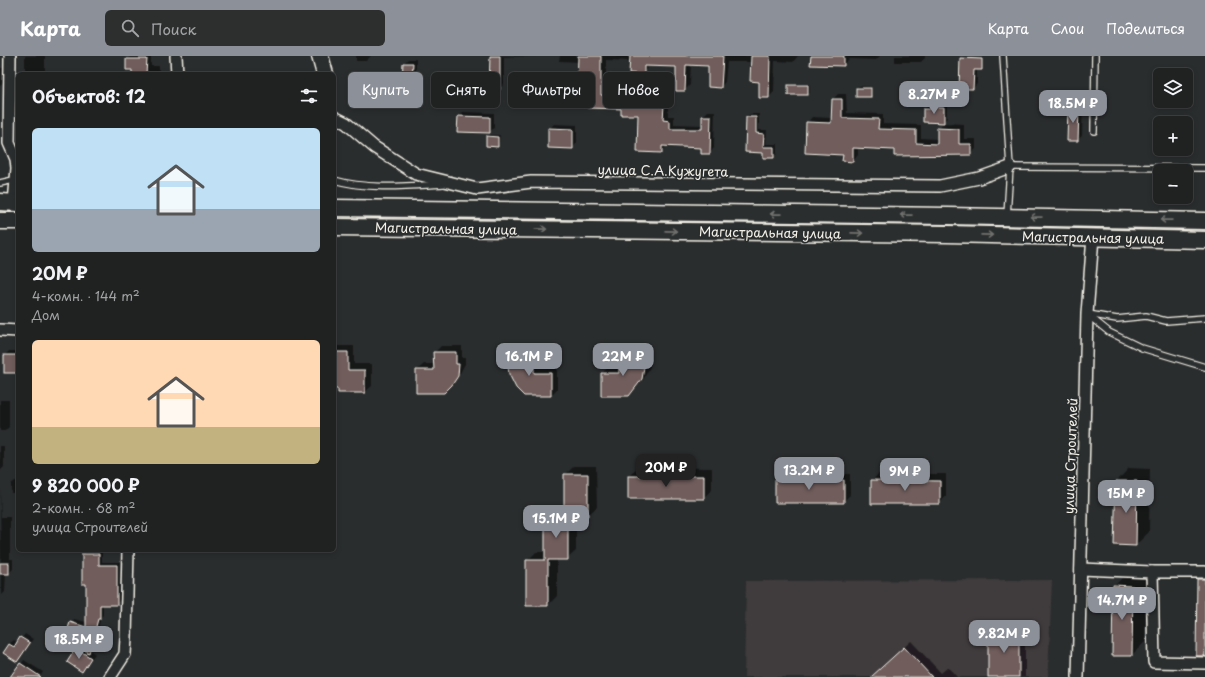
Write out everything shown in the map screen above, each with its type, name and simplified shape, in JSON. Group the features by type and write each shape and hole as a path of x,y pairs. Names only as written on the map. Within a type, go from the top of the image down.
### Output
{"main road":[{"path":"320,56 324,72"},
{"name":"Магистральная улица","path":"336,208 1205,221"},
{"path":"0,221 16,221"},
{"name":"Магистральная улица","path":"336,227 1093,237 1205,240"}],"street":[{"path":"10,56 9,143 16,159"},
{"path":"176,56 177,72"},
{"name":"улица С.А.Кужугета","path":"336,118 346,123 374,147 416,174 477,189 531,182 940,186 979,178 1010,167"},
{"path":"11,203 16,183"},
{"name":"улица Строителей","path":"1078,677 1087,314 1093,237"},
{"path":"0,330 16,330"},
{"path":"110,677 124,654 126,638 128,552"},
{"path":"1080,569 1152,572 1205,572"},
{"path":"1152,572 1154,662 1205,663"}],"lane":[{"path":"1003,56 1010,167 1007,217"},
{"path":"1094,131 1095,56"},
{"path":"1010,167 1205,168"},
{"path":"0,183 16,179"},
{"path":"336,181 349,184 412,186 456,183"},
{"path":"1087,314 1117,319 1146,316 1166,321 1205,318"},
{"path":"1087,314 1109,332 1142,348 1205,367"}],"shaded area":[{"path":"1052,580 1048,677 744,677 746,581"}],"building":[{"path":"490,56 500,56 500,72 490,72"},
{"path":"578,56 601,56 601,95 603,95 603,108 664,108 663,120 670,121 670,129 702,129 702,116 711,116 710,154 701,154 701,148 662,146 662,153 637,152 638,115 621,115 621,109 587,108 595,108 595,72 577,72"},
{"path":"630,56 723,56 721,88 708,87 708,66 686,65 685,91 676,91 676,67 644,66 644,72 629,72"},
{"path":"751,56 770,56 769,98 759,98 759,82 750,81"},
{"path":"811,56 844,56 844,66 810,65"},
{"path":"960,58 982,59 982,70 974,70 973,89 959,89"},
{"path":"126,59 147,59 146,72 132,72 132,70 126,70"},
{"path":"403,63 413,63 412,72 402,72"},
{"path":"788,85 808,85 808,95 788,95"},
{"path":"856,88 871,88 871,97 856,97"},
{"path":"832,99 842,99 842,118 879,119 878,129 916,130 916,143 937,144 937,128 959,129 959,144 971,144 971,155 894,156 894,150 853,148 853,162 842,161 843,155 805,153 806,122 831,123"},
{"path":"931,107 944,107 944,123 923,122 923,109 930,109"},
{"path":"1068,107 1079,108 1078,141 1067,141"},
{"path":"458,116 490,117 490,133 457,132"},
{"path":"746,117 756,117 756,133 764,134 763,147 774,147 774,158 763,158 763,153 745,152"},
{"path":"548,128 573,129 573,149 548,148"},
{"path":"486,136 498,137 498,147 486,146"},
{"path":"336,352 348,352 348,370 365,370 365,393 338,393 338,389 336,389"},
{"path":"433,352 456,352 456,364 459,364 458,376 444,393 416,393 416,370 434,370"},
{"path":"4,355 16,355 16,373 4,373"},
{"path":"512,355 534,355 534,373 551,373 551,396 524,396 516,388 509,374 508,367 512,367"},
{"path":"618,355 640,355 640,367 644,367 642,379 629,396 601,396 601,373 619,373"},
{"path":"564,474 588,474 588,516 568,516 568,560 548,560 548,606 526,606 526,560 545,560 545,516 564,516"},
{"path":"628,476 704,476 704,499 628,499"},
{"path":"775,479 844,480 844,503 775,503"},
{"path":"871,480 940,481 940,504 871,504"},
{"path":"1116,481 1137,481 1136,546 1114,545"},
{"path":"82,554 99,554 99,565 117,565 117,605 100,605 100,619 98,619 89,653 86,652 86,637 67,632 70,622 86,627 86,584 82,584"},
{"path":"0,563 9,563 9,574 0,574"},
{"path":"1197,579 1205,579 1205,656 1196,656"},
{"path":"1113,585 1133,586 1132,656 1112,656"},
{"path":"988,631 1019,631 1019,677 988,677"},
{"path":"20,637 30,643 17,662 3,653 9,644 14,647"},
{"path":"904,647 932,677 871,677"},
{"path":"76,648 91,658 82,672 67,662"},
{"path":"20,663 41,677 10,677"}]}
